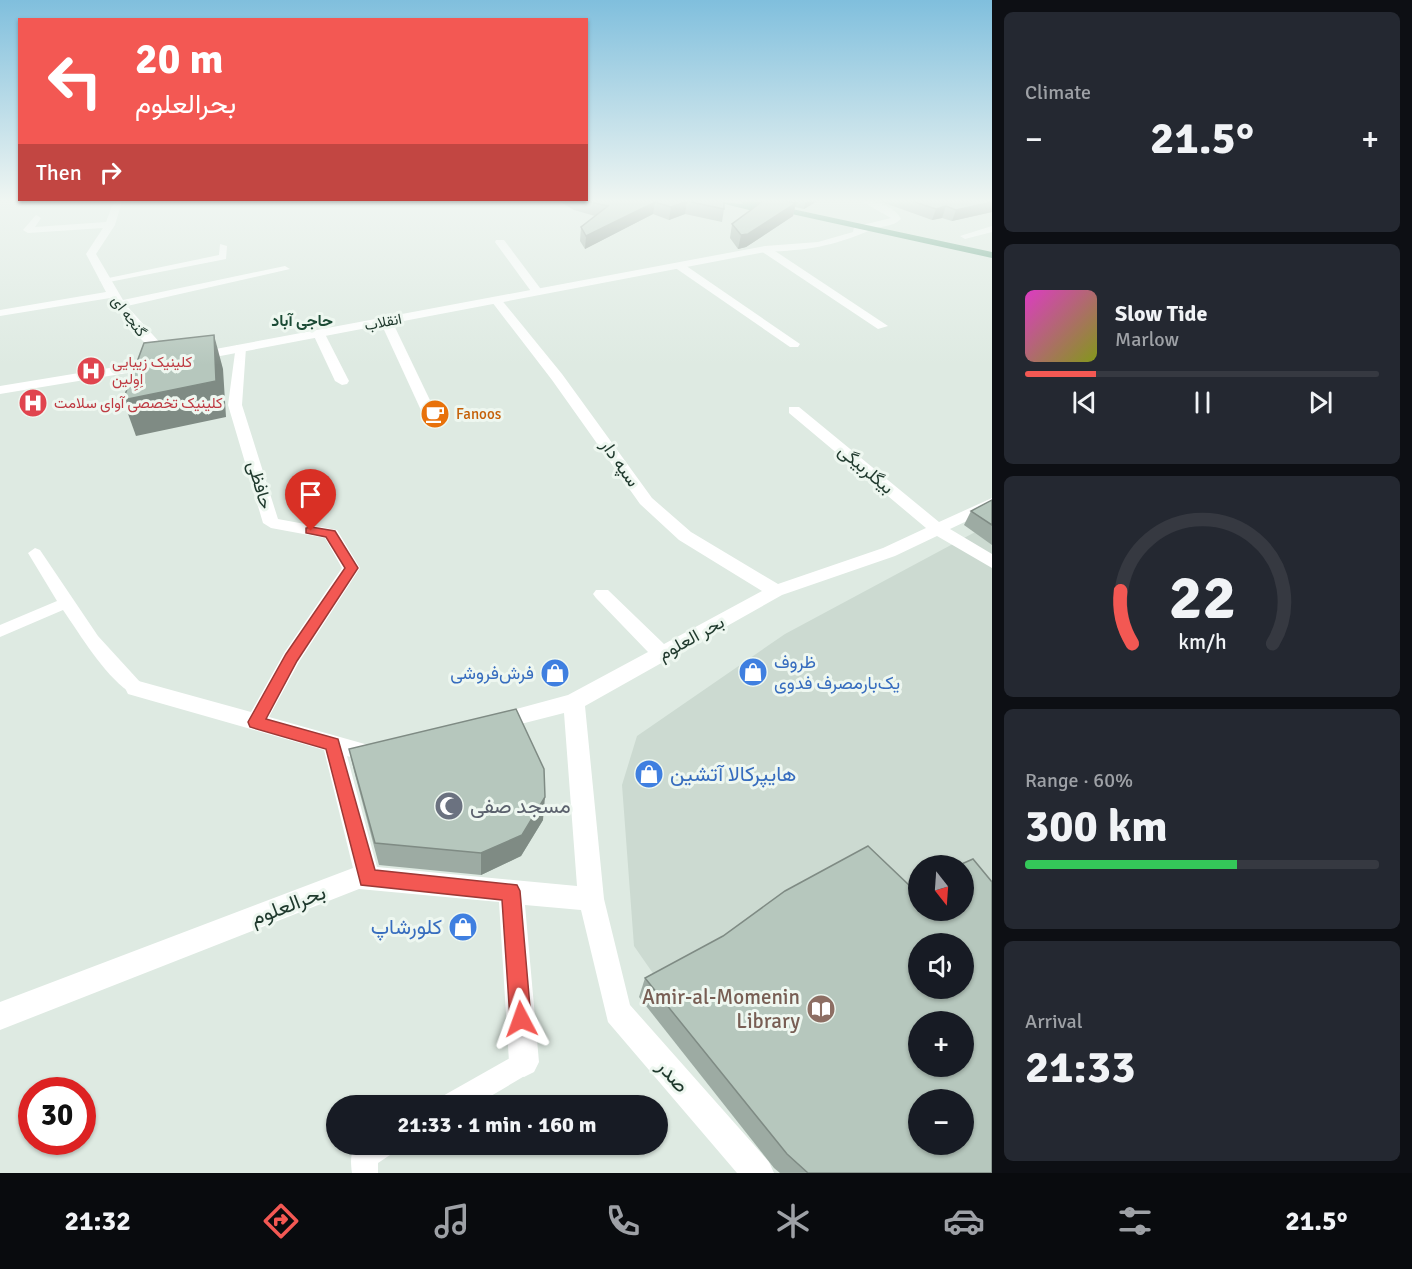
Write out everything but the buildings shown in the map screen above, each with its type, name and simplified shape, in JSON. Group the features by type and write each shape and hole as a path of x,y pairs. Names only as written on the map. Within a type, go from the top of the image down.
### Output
{"street":[{"name":"گنجه ای","path":"92,256 115,299 138,330 170,362"},
{"path":"510,256 537,292"},
{"name":"انقلاب","path":"0,390 170,362 731,256"},
{"path":"775,256 882,326"},
{"path":"678,266 794,344"},
{"path":"0,313 115,299 285,269"},
{"name":"سپه دار","path":"496,300 557,377 646,501 685,536 776,591"},
{"path":"386,321 432,419"},
{"path":"319,334 342,381"},
{"name":"حافظی","path":"240,348 235,405 271,523 331,534 351,568 291,658 256,722"},
{"name":"بیگلربیگی","path":"794,410 938,529 992,562"},
{"name":"بحر العلوم","path":"574,702 776,591 889,552 992,503"},
{"path":"602,594 662,654"},
{"path":"135,688 371,754 393,748"},
{"path":"472,728 574,702 591,899"},
{"path":"333,744 368,879"},
{"name":"بحرالعلوم","path":"0,1016 359,877 591,899"},
{"path":"511,891 524,1062"},
{"name":"صدر","path":"591,899 618,1012 758,1173"}],"lane":[{"path":"104,280 223,258 223,256"},
{"path":"35,553 105,659 135,688"},
{"path":"0,631 66,603"},
{"path":"468,1095 524,1062"},
{"path":"365,1173 366,1155"}],"shaded area":[{"path":"992,523 992,1173 836,1173 707,1051 634,946 622,785 637,736 785,634"}],"place":[{"name":"کلینیک زیبایی اِوِلین","path":"91,371"},
{"name":"کلینیک تخصصی آوای سلامت","path":"33,403"},
{"name":"Fanoos","path":"435,414"},
{"name":"ظروف یک‌بارمصرف فدوی","path":"753,672"},
{"name":"فرش‌فروشی","path":"555,673"},
{"name":"هایپرکالا آتشین","path":"649,774"},
{"name":"مسجد صفی","path":"449,806"},
{"name":"کلورشاپ","path":"463,927"},
{"name":"Amir-al-Momenin Library","path":"821,1009"}],"district":[{"name":"حاجی آباد","path":"302,321"}],"route":[{"path":"311,531 331,534 351,568 291,658 256,722 333,744 368,879 511,891 521,1019"}]}
